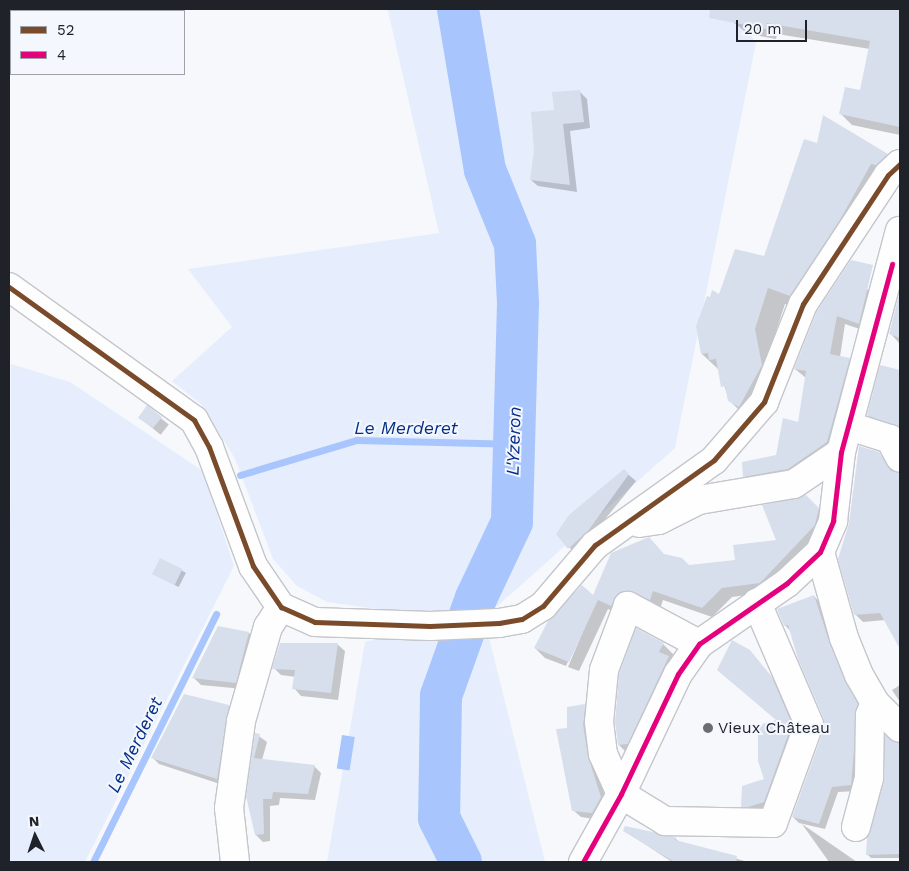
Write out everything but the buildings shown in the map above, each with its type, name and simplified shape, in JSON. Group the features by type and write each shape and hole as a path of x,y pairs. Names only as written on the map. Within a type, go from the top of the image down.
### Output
{"street":[{"path":"9,286 194,420 209,447 253,566 281,607 315,622 430,626 499,623 522,618 543,606 595,545 714,460 764,402 803,304 888,175 900,164"},
{"path":"583,862 616,802 678,674 699,644 787,583 820,552 833,521 842,452 849,426 895,279 900,231"},
{"path":"849,426 890,439 900,458"},
{"path":"623,526 659,520 699,500 794,484 842,452"},
{"path":"820,552 844,638 859,675 875,702 900,728"},
{"path":"616,802 665,821 773,823 809,724 757,602"},
{"path":"616,802 603,754 599,722 604,670 628,606 699,644"},
{"path":"235,862 229,808 241,721 268,627 281,607"},
{"path":"856,827 869,778 870,715 875,702"}],"shaded area":[{"path":"384,9 732,9 756,43 675,448 484,618 545,862 327,862 365,642 430,626 436,617 327,602 297,586 273,559 235,459 202,405 172,381 232,327 188,269 439,233 388,11"},
{"path":"11,364 70,382 203,471 234,566 85,862 9,862"}],"water":[{"path":"342,735 355,737 350,771 337,769"}],"waterway":[{"name":"Le Merderet","path":"458,9 485,170 515,244 518,303 512,522 476,598 441,696 439,818 461,862"},
{"name":"Le Merderet","path":"240,475 357,440 516,444"},
{"name":"Le Merderet","path":"93,862 216,614"}],"transit line":[{"name":"52","path":"9,287 194,420 209,447 253,566 281,607 315,622 430,626 499,623 522,619 543,606 595,545 714,460 764,402 803,304 888,175 900,164"},
{"name":"4","path":"583,862 621,794 678,674 699,644 787,583 820,552 833,521 841,452 892,264"}],"place":[{"name":"Vieux Château","path":"708,728"}],"water label":[{"name":"L'Yzeron","path":"514,441"}]}
